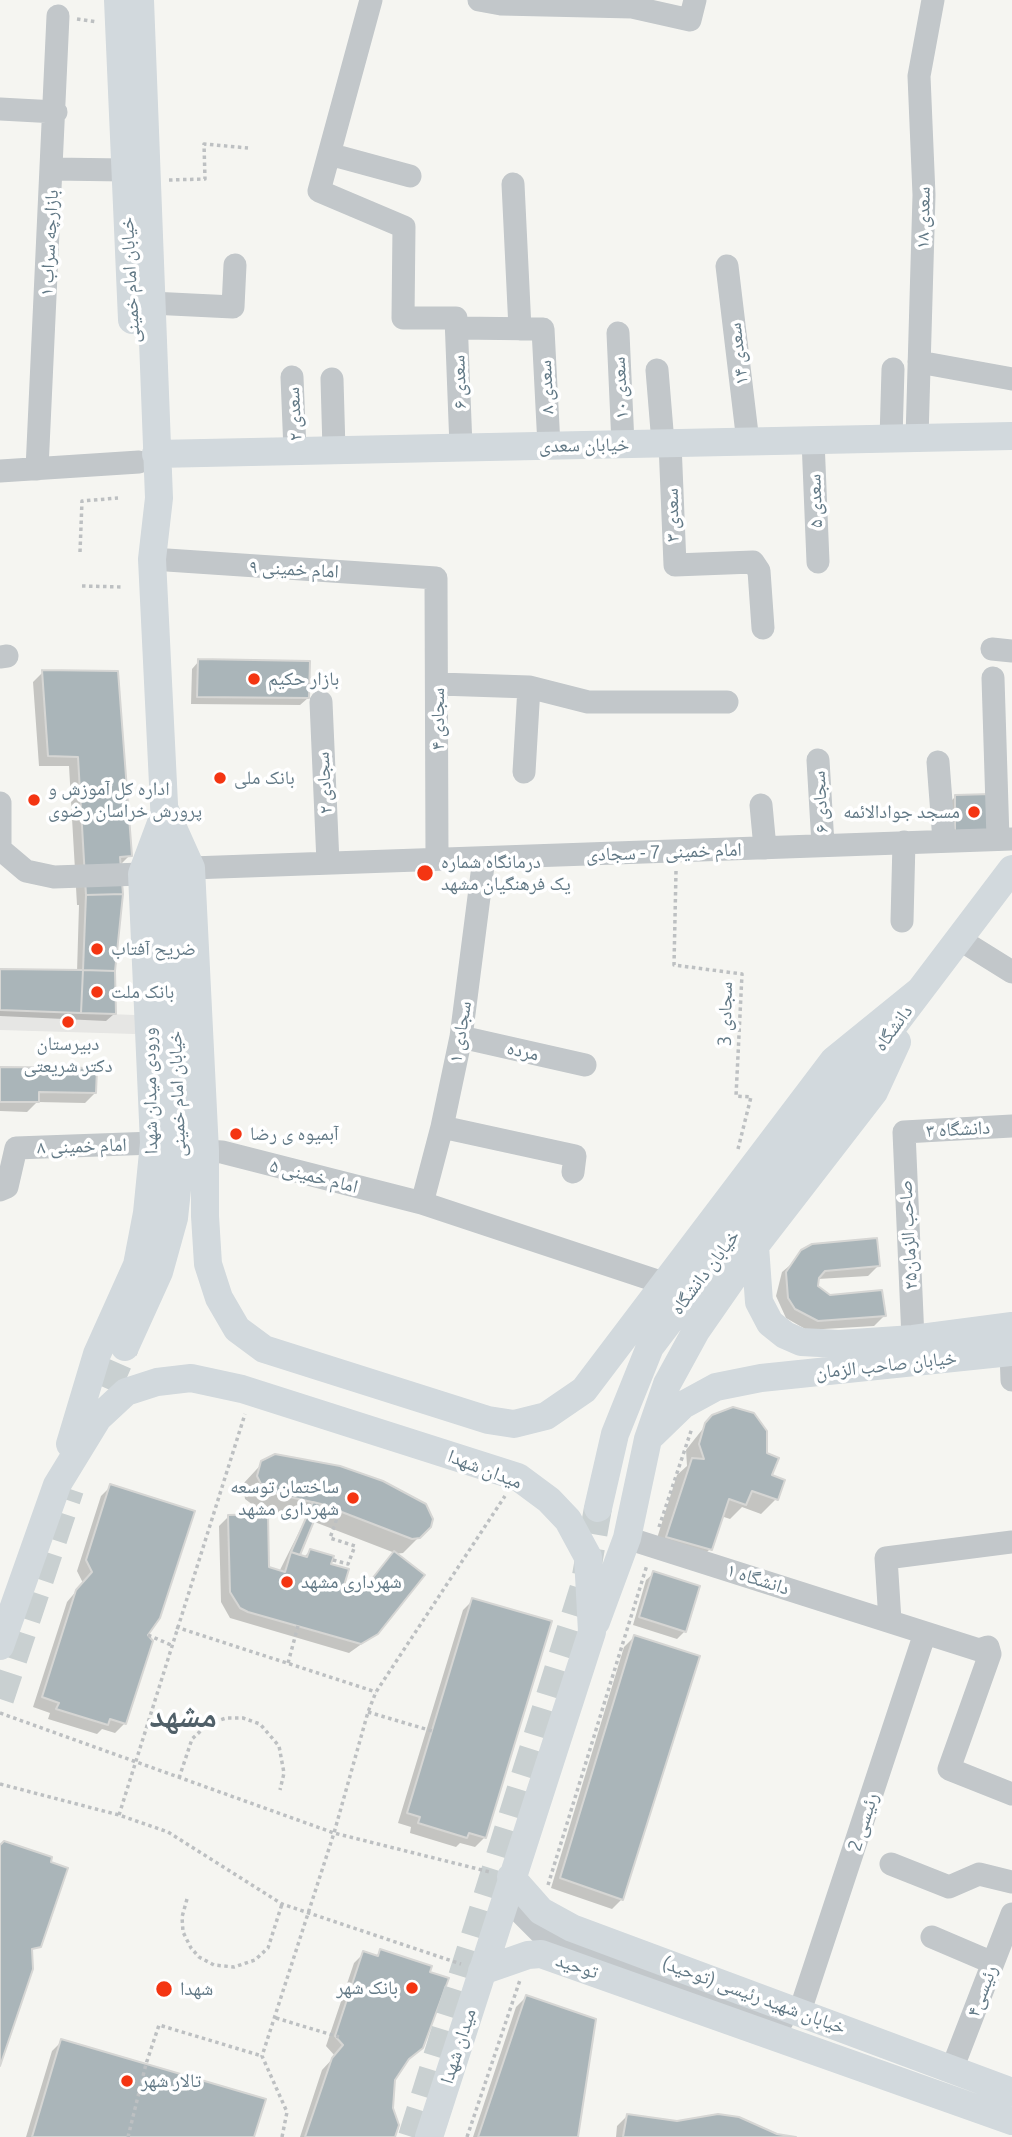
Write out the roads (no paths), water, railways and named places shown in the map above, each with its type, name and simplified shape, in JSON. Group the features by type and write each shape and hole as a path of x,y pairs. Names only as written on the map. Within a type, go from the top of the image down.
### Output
{"main road":[{"name":"خیابان امام خمینی","path":"118,0 125,170 148,458 159,498 152,559 181,1152 174,1218 159,1272 125,1347"},
{"name":"خیابان امام خمینی","path":"140,0 151,303 148,458"},
{"name":"خیابان سعدی","path":"148,458 334,450 1012,436"},
{"path":"167,872 205,1151 208,1264 219,1298 237,1329 264,1349 488,1420 514,1424 546,1416 584,1390 834,1060 919,991 1012,869"},
{"name":"ورودی میدان شهدا","path":"57,1485 97,1354 137,1265 147,1213 154,1143 167,872"},
{"path":"592,1632 640,1542 648,1439 667,1384 696,1331 755,1246 874,1092 919,991"},
{"name":"دانشگاه","path":"866,1064 919,991"},
{"name":"خیابان دانشگاه","path":"598,1508 615,1434 650,1347 866,1064"},
{"path":"755,1246 759,1302 770,1323 785,1335 821,1345 913,1339 1012,1343"},
{"name":"خیابان صاحب الزمان","path":"648,1439 682,1405 704,1393 761,1378 1012,1343"},
{"name":"میدان شهدا","path":"0,1646 57,1485 98,1418 126,1392 157,1382 191,1378 253,1392 517,1477 549,1500 568,1520 588,1557 592,1632 429,2137"},
{"name":"خیابان شهید رئیسی (توحید)","path":"511,1877 541,1911 572,1928 1012,2091"},
{"name":"توحید","path":"482,1971 528,1955 541,1954 632,1984"},
{"name":"خیابان شهید رئیسی (توحید)","path":"632,1984 1012,2121"}],"street":[{"path":"371,0 319,191 404,227 403,318 532,329"},
{"path":"479,0 501,4 632,7 691,20 695,0"},
{"name":"سعدی ۱۸","path":"904,438 919,362 924,195 919,76 933,0"},
{"name":"بازارچه سراب ۱","path":"37,469 56,112 58,16"},
{"path":"0,109 56,112"},
{"path":"329,154 410,176"},
{"path":"53,169 125,170"},
{"name":"سعدی ۸","path":"513,184 549,446"},
{"path":"151,303 233,307 236,265"},
{"name":"سعدی ۱۴","path":"727,266 748,442"},
{"name":"سعدی ۶","path":"456,323 461,447"},
{"name":"سعدی ۱۰","path":"618,333 623,444"},
{"path":"919,362 1012,379"},
{"path":"893,369 904,438"},
{"path":"657,370 666,443"},
{"name":"سعدی ۲","path":"292,377 295,451"},
{"path":"332,379 334,450"},
{"name":"سعدی ۵","path":"813,440 818,562"},
{"name":"سعدی ۳","path":"666,443 675,565 753,562 759,571 763,628"},
{"path":"0,471 148,458"},
{"name":"امام خمینی ۹","path":"152,559 436,578"},
{"name":"سجادی ۴","path":"436,578 439,684 437,859"},
{"path":"993,677 1005,839"},
{"path":"439,684 529,687 588,702 727,702"},
{"path":"524,772 529,687"},
{"name":"سجادی ۲","path":"321,702 328,863"},
{"name":"سجادی ۶","path":"818,760 823,845"},
{"path":"938,762 944,841"},
{"name":"امام خمینی 7 - سجادی","path":"0,803 1,849 26,871 54,877 328,863 1005,839"},
{"path":"761,805 765,848"},
{"path":"902,921 904,842"},
{"name":"سجادی ۱","path":"422,1203 461,1037 484,858"},
{"path":"959,939 1012,972"},
{"name":"مرده","path":"461,1037 585,1065"},
{"name":"دانشگاه ۳","path":"904,1132 1012,1126"},
{"path":"442,1127 575,1156 573,1172"},
{"name":"صاحب الزمان۲۵","path":"904,1132 913,1339"},
{"name":"امام خمینی ۸","path":"0,1190 7,1187 16,1149 154,1143"},
{"name":"امام خمینی ۵","path":"205,1151 222,1152 422,1203 663,1283"},
{"path":"1012,1343 1012,1380"},
{"name":"دانشگاه ۱","path":"640,1542 979,1650 988,1647 990,1654 949,1769 1012,1794"},
{"path":"890,1621 886,1558 894,1554 1012,1542"},
{"name":"رئیسی 2","path":"800,2011 925,1633"},
{"path":"891,1864 949,1887 979,1874 1012,1882"},
{"path":"511,1877 520,1912 542,1934 1012,2105"},
{"name":"رئیسی۴","path":"952,2069 1012,1914"},
{"path":"932,1937 993,1963"}],"tunnel":[{"path":"90,1427 125,1347"},
{"path":"0,1699 70,1489"},
{"path":"412,2137 584,1587 598,1508"}],"place":[{"name":"بازار حکیم","path":"254,679"},
{"name":"بانک ملی","path":"220,778"},
{"name":"اداره کل آموزش و پرورش خراسان رضوی","path":"34,800"},
{"name":"مسجد جوادالائمه","path":"974,812"},
{"name":"درمانگاه شماره یک فرهنگیان مشهد","path":"425,873"},
{"name":"ضریح آفتاب","path":"97,949"},
{"name":"بانک ملت","path":"97,992"},
{"name":"دبیرستان دکتر شریعتی","path":"68,1022"},
{"name":"آبمیوه ی رضا","path":"236,1134"},
{"name":"ساختمان توسعه شهرداری مشهد","path":"353,1498"},
{"name":"شهرداری مشهد","path":"287,1582"},
{"name":"بانک شهر","path":"412,1988"},
{"name":"شهدا","path":"164,1989"},
{"name":"تالار شهر","path":"127,2081"}],"district":[{"name":"مشهد","path":"183,1716"}]}
